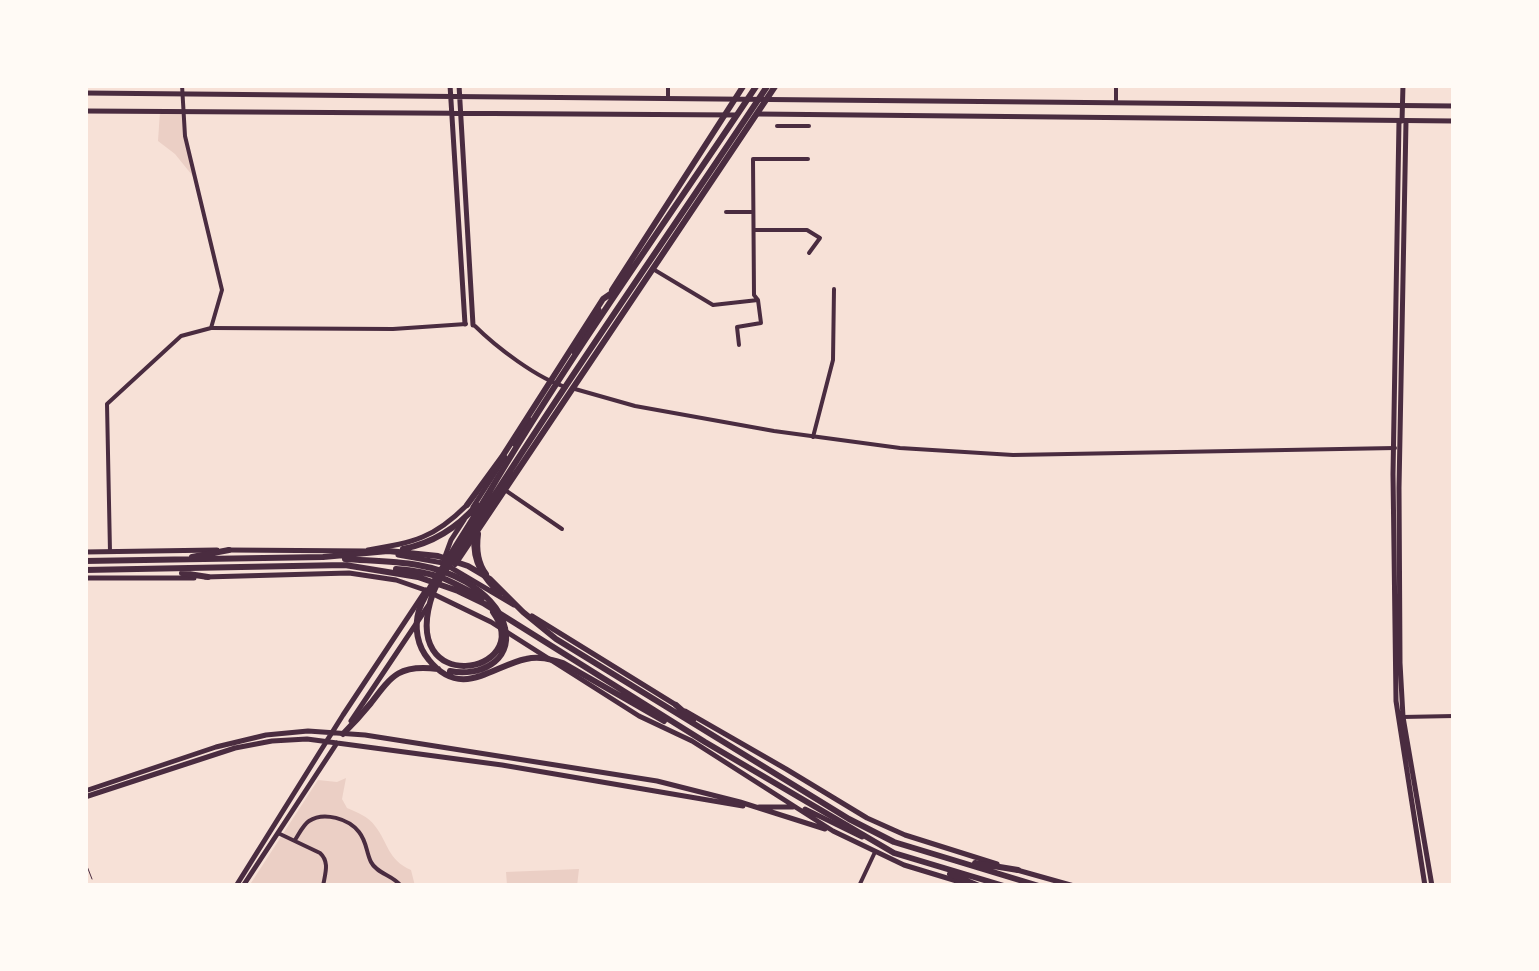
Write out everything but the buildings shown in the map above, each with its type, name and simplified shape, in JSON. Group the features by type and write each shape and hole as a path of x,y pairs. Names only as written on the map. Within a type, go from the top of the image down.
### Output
{"highway":[{"path":"606,300 744,85"},
{"path":"756,85 620,288 424,598 417,622 418,641 438,669 459,679 485,676 522,660 549,658 563,663 709,734 894,842 1039,886"},
{"path":"85,570 207,573 345,566 427,571 440,576 452,582 484,600 499,621 502,640 494,654 480,664 454,666 440,658 430,643 427,626 434,589 444,573 465,541 492,498 768,85"},
{"path":"434,594 776,85"},
{"path":"467,506 603,299 620,288"},
{"path":"476,532 492,516 620,323 628,295"},
{"path":"490,580 479,560 478,534 483,518 517,461"},
{"path":"85,561 322,557 422,544 448,532 473,510 504,468"},
{"path":"176,560 229,550"},
{"path":"388,550 438,556 468,566 490,580 556,639 670,714 705,742 894,852 976,886"},
{"path":"322,557 427,565 471,585 494,603 505,625 506,642 490,665 476,673 462,674 418,666 403,669 390,677 343,734"},
{"path":"369,568 418,577 458,591 670,714"},
{"path":"945,858 1018,870"},
{"path":"926,864 1004,886"}],"main road":[{"path":"450,85 469,324"},
{"path":"458,85 469,324"},
{"path":"1402,85 1397,448 1400,717 1429,886"},
{"path":"85,93 1454,106"},
{"path":"85,111 1454,121"},
{"path":"236,886 606,300"},
{"path":"85,552 364,550 413,542 432,534 467,506"},
{"path":"476,532 476,563 488,582 509,602"},
{"path":"364,550 453,568 509,602 670,714 786,769 867,818 905,835 1074,886"},
{"path":"85,578 348,573 396,580 491,622 622,705 692,741 784,799 894,852"},
{"path":"243,886 434,594"},
{"path":"85,794 216,747 266,735 308,731 365,735 657,782 740,802 833,832 904,865 976,886"},
{"path":"85,794 235,748 307,739 487,763 754,808 799,807 833,832"},
{"path":"705,742 730,766"}],"street":[{"path":"182,85 185,136 222,290 211,328"},
{"path":"668,85 668,98"},
{"path":"1116,85 1116,102"},
{"path":"777,126 809,126"},
{"path":"739,346 737,326 761,323 754,295 753,159 808,159"},
{"path":"726,212 753,212"},
{"path":"754,230 808,230 820,238 810,253"},
{"path":"653,269 713,306 758,300"},
{"path":"813,436 833,360 834,288"},
{"path":"110,552 107,404 182,336 211,328 393,330 469,324 554,384 635,406 900,448 1013,455 1397,448"},
{"path":"505,490 562,529"},
{"path":"1400,717 1454,716"},
{"path":"295,840 307,822 322,816 340,819 357,828 372,864 401,886"},
{"path":"278,833 325,857 322,886"},
{"path":"859,886 875,852"}],"lane":[{"path":"85,862 92,880"}],"shaded area":[{"path":"160,111 183,111 196,180 175,154 158,141"},
{"path":"346,778 342,799 347,808 372,823 393,856 411,870 415,886 249,886 318,780 337,782"},
{"path":"579,869 577,886 506,886 506,872"}]}
